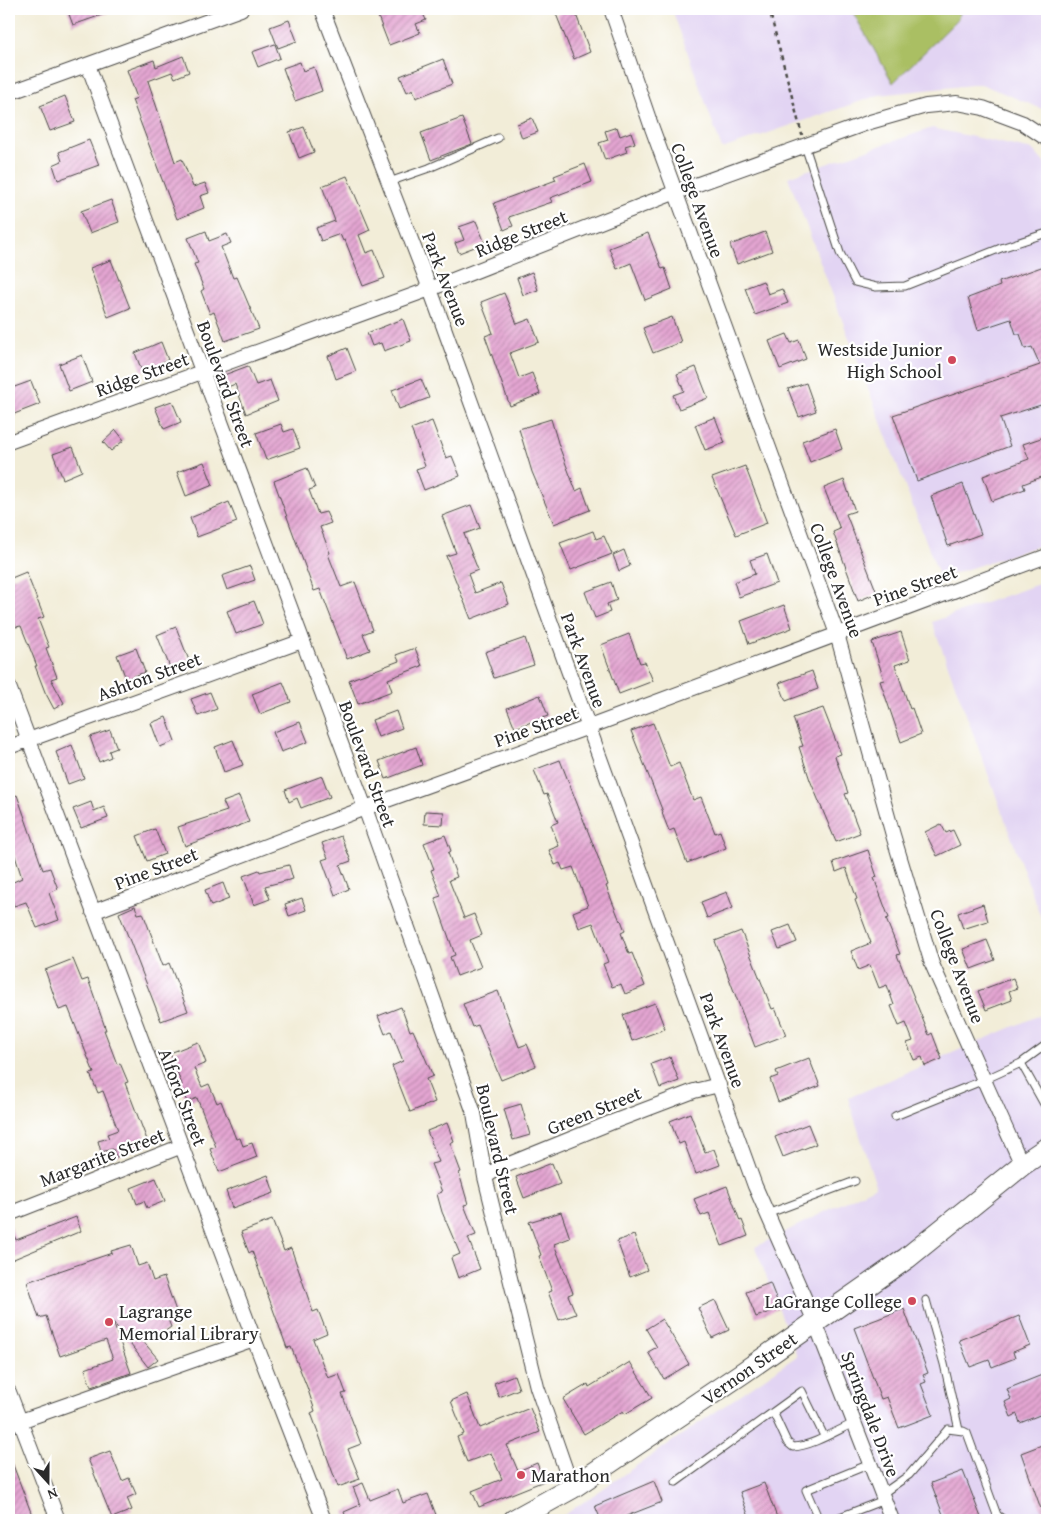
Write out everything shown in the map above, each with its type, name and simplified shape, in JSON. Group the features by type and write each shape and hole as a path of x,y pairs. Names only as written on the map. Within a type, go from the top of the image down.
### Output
{"main road":[{"name":"Vernon Street","path":"514,1520 572,1488 744,1372 906,1258 1022,1165 1047,1148"}],"street":[{"path":"9,93 241,9"},
{"name":"Park Avenue","path":"322,9 430,289 755,1186 815,1322"},
{"name":"College Avenue","path":"611,9 652,128 838,634 893,835 932,964 1022,1165"},
{"name":"Boulevard Street","path":"88,65 365,808 474,1113 485,1177 537,1387 572,1488"},
{"name":"Ridge Street","path":"9,442 430,289 676,192 870,122 926,106 957,103 983,108 1023,123 1047,139"},
{"name":"Pine Street","path":"93,912 365,808 589,727 1047,556"},
{"name":"Ashton Street","path":"9,747 302,641"},
{"name":"Alford Street","path":"9,687 324,1520"},
{"name":"Green Street","path":"485,1177 498,1169 610,1123 694,1091 719,1085"},
{"name":"Margarite Street","path":"9,1214 182,1146"},
{"name":"Springdale Drive","path":"815,1322 892,1520"},
{"path":"14,1423 254,1339"},
{"path":"9,1392 14,1423 58,1520"}],"lane":[{"path":"389,182 429,168 498,138"},
{"path":"805,146 840,253 855,282 876,287 905,286 1001,248 1047,233"},
{"path":"895,1116 1021,1063 1047,1044"},
{"path":"1021,1063 1040,1098 1044,1104 1047,1104"},
{"path":"767,1214 855,1181"},
{"path":"926,1300 944,1364 959,1430"},
{"path":"676,1482 802,1391 824,1436"},
{"path":"773,1412 787,1442 793,1447 802,1447 854,1423"},
{"path":"832,1520 883,1497 910,1475 948,1429 967,1433 997,1515 1004,1520"},
{"path":"819,1520 806,1490 870,1464"}],"path":[{"path":"769,9 805,146"}],"shaded area":[{"path":"672,9 1047,9 1047,111 981,84 879,95 722,149"},
{"name":"Westside Junior High School","path":"932,128 1033,150 1047,166 1047,543 940,578 788,177"},
{"path":"1047,581 1047,934 932,622"},
{"name":"LaGrange College","path":"1047,1012 1047,1520 553,1520 566,1514 797,1356 755,1247 876,1186 848,1098"}],"green space":[{"path":"851,9 962,9 957,20 893,83"}],"building":[{"path":"67,9 115,9 116,10 73,25"},
{"path":"375,9 421,9 426,20 416,24 420,33 389,45"},
{"path":"574,9 590,52 574,59 556,14"},
{"path":"289,20 297,41 278,48 270,27"},
{"path":"275,44 280,58 258,67 252,52"},
{"path":"183,56 189,72 175,78 172,72 148,81 175,162 182,159 193,187 205,183 209,193 200,196 204,208 177,219 132,100 137,98 127,70 154,60 156,67"},
{"path":"443,59 452,84 416,98 413,89 407,92 400,76"},
{"path":"300,62 303,71 314,67 322,91 295,101 283,68"},
{"path":"65,96 75,122 50,131 40,106"},
{"path":"462,118 472,144 431,160 421,133"},
{"path":"532,118 538,132 522,138 517,124"},
{"path":"304,127 314,152 299,158 289,132"},
{"path":"617,127 620,136 631,132 635,143 625,146 627,152 605,160 599,143 608,140 605,131"},
{"path":"89,140 99,165 58,180 53,165 62,161 59,152"},
{"path":"585,164 592,182 550,198 552,202 509,217 513,226 504,230 494,203 556,180 554,176"},
{"path":"347,176 370,230 359,235 366,253 374,250 385,278 363,286 345,240 343,241 340,234 321,241 316,228 335,221 322,186"},
{"path":"111,200 119,222 90,233 81,211"},
{"path":"476,221 485,243 459,253 455,243 464,240 459,227"},
{"path":"206,231 209,241 227,234 231,243 221,247 233,278 237,277 259,329 225,341 214,312 210,314 201,291 204,289 194,264 198,263 188,238"},
{"path":"765,232 772,251 737,264 730,245"},
{"path":"648,233 662,269 665,268 672,289 645,300 631,263 617,269 609,248"},
{"path":"111,260 130,308 108,317 90,268"},
{"path":"1047,265 1047,403 1000,418 1010,446 917,481 893,415 1040,365 1032,347 1025,349 1020,334 1016,334 1011,319 978,330 968,298 1000,286 999,282"},
{"path":"532,272 538,290 523,295 517,278"},
{"path":"763,281 768,294 782,289 788,303 755,315 745,288"},
{"path":"504,293 517,324 530,319 539,342 510,353 519,378 532,373 540,394 510,406 485,336 493,333 481,302"},
{"path":"672,317 681,342 653,353 643,328"},
{"path":"403,319 411,341 384,351 381,343 372,346 367,333"},
{"path":"787,334 791,343 799,340 806,359 780,369 769,341"},
{"path":"161,342 168,360 142,371 135,353"},
{"path":"347,348 356,371 336,379 328,356"},
{"path":"82,355 92,382 69,391 59,364"},
{"path":"248,366 256,385 270,380 278,401 246,414 235,384 228,387 224,375"},
{"path":"696,367 708,398 679,409 673,395 684,391 677,374"},
{"path":"421,379 429,398 399,409 392,390"},
{"path":"31,381 40,404 9,416 9,389"},
{"path":"806,383 816,411 799,417 788,389"},
{"path":"172,401 181,422 164,429 155,407"},
{"path":"715,417 725,443 705,450 695,425"},
{"path":"551,419 576,491 582,488 590,510 554,524 532,472 519,429"},
{"path":"432,421 446,458 452,456 460,476 424,490 416,469 425,466 411,429"},
{"path":"281,424 284,432 293,429 300,448 266,460 256,433"},
{"path":"835,429 842,449 810,462 802,441"},
{"path":"116,430 124,440 111,451 103,442"},
{"path":"1047,436 1047,475 1023,484 1025,489 992,501 983,476 1029,459 1023,444"},
{"path":"73,447 82,471 63,479 53,454"},
{"path":"204,462 213,485 186,496 177,472"},
{"path":"745,466 767,523 736,535 712,478"},
{"path":"307,468 315,488 309,490 318,514 326,512 331,523 320,527 341,587 355,582 373,630 363,634 370,650 347,659 320,589 314,591 274,481"},
{"path":"844,480 855,511 846,514 877,593 858,601 833,532 840,529 824,488"},
{"path":"963,484 981,534 948,546 931,496"},
{"path":"229,502 237,522 197,537 190,518"},
{"path":"471,505 480,528 464,534 478,570 468,574 475,593 501,583 509,604 471,619 446,556 456,553 442,516"},
{"path":"593,531 596,539 604,536 612,554 571,570 560,543"},
{"path":"624,550 630,566 619,571 613,555"},
{"path":"767,554 777,583 739,597 734,582 755,574 750,560"},
{"path":"250,566 255,580 227,590 222,576"},
{"path":"26,572 44,617 38,619 49,647 46,648 57,677 51,679 64,703 54,709 45,692 21,626 16,627 9,608 9,579"},
{"path":"611,582 617,600 607,604 610,612 595,618 585,592"},
{"path":"254,601 263,624 236,634 227,611"},
{"path":"784,605 792,628 749,644 741,621"},
{"path":"176,627 190,663 171,670 157,635"},
{"path":"901,632 910,660 895,665 921,734 901,742 880,681 884,680 872,642"},
{"path":"629,634 640,663 645,662 653,681 619,694 601,645"},
{"path":"525,638 534,665 494,678 485,652"},
{"path":"136,648 145,672 126,679 117,655"},
{"path":"415,648 422,666 388,679 392,691 358,704 349,680 399,661 396,655"},
{"path":"812,671 818,689 786,701 779,683"},
{"path":"283,682 291,702 260,714 252,694"},
{"path":"210,692 217,709 198,716 191,699"},
{"path":"540,695 548,716 515,728 507,708"},
{"path":"823,708 841,754 835,756 848,793 845,794 860,833 836,842 810,780 799,747 803,746 793,718"},
{"path":"396,711 402,728 378,737 372,720"},
{"path":"166,717 175,741 160,747 151,723"},
{"path":"300,722 308,742 281,752 273,732"},
{"path":"653,723 670,767 679,763 693,800 701,797 715,833 720,831 726,848 687,863 674,829 669,831 631,731"},
{"path":"110,730 117,748 109,751 111,757 99,762 90,737"},
{"path":"233,740 243,765 224,772 215,747"},
{"path":"72,745 84,778 68,784 56,752"},
{"path":"416,747 422,765 386,779 379,761"},
{"path":"560,760 598,857 608,885 606,886 625,931 621,933 629,954 632,953 645,986 625,994 621,984 612,987 603,964 608,962 593,923 579,928 573,912 588,906 573,867 563,870 560,863 555,865 549,850 559,846 551,825 558,822 547,794 544,795 534,770"},
{"path":"322,776 330,797 301,808 297,798 289,802 285,790"},
{"path":"17,795 43,870 50,868 58,889 49,893 59,920 37,928 26,902 14,906 9,893 9,884 22,878 9,837 9,798"},
{"path":"239,796 249,822 185,846 178,827 227,811 223,802"},
{"path":"91,802 94,811 104,807 108,818 81,828 73,809"},
{"path":"425,811 444,812 443,825 424,824"},
{"path":"941,824 946,833 953,830 960,845 937,856 925,832"},
{"path":"155,829 165,854 147,861 137,836"},
{"path":"445,835 451,851 448,853 457,877 449,880 464,918 474,914 482,935 470,940 481,967 457,976 450,957 455,955 435,898 441,896 431,870 434,869 424,843"},
{"path":"341,836 351,861 340,865 349,889 335,895 322,860 328,858 322,843"},
{"path":"868,850 877,877 874,878 889,918 886,919 900,954 897,955 929,1035 932,1033 942,1059 925,1066 922,1057 914,1060 907,1043 913,1041 906,1023 899,1026 891,1006 894,1005 887,985 879,988 870,965 858,970 851,951 871,943 855,900 857,899 846,868 836,872 833,862"},
{"path":"289,865 293,879 265,886 270,899 254,905 243,876 259,870 260,872"},
{"path":"223,883 229,899 211,906 205,890"},
{"path":"727,892 733,908 707,918 701,902"},
{"path":"302,898 306,910 289,916 285,904"},
{"path":"983,904 988,921 963,929 958,913"},
{"path":"135,906 138,914 143,913 163,966 169,963 188,1011 161,1021 119,913"},
{"path":"790,925 797,942 779,949 772,932"},
{"path":"741,931 772,1009 775,1008 786,1035 755,1047 715,941"},
{"path":"987,940 995,960 971,969 963,949"},
{"path":"73,959 82,981 88,979 106,1030 104,1030 117,1064 120,1063 128,1082 125,1083 149,1145 116,1157 113,1149 101,1152 98,1141 109,1138 107,1134 118,1130 103,1091 98,1093 90,1074 94,1073 68,1007 59,1010 45,970"},
{"path":"1013,978 1017,988 1009,991 1012,1000 986,1010 978,991"},
{"path":"498,991 519,1047 527,1044 536,1066 501,1080 478,1025 472,1027 463,1004"},
{"path":"655,1003 665,1029 632,1041 623,1015"},
{"path":"401,1007 410,1031 413,1030 433,1076 426,1079 435,1102 410,1112 392,1066 403,1061 391,1031 385,1034 378,1016"},
{"path":"198,1042 206,1063 194,1068 202,1087 209,1084 217,1103 221,1101 236,1139 240,1138 243,1146 252,1143 257,1157 219,1172 210,1149 216,1147 197,1098 187,1102 170,1053"},
{"path":"670,1057 679,1081 660,1088 651,1064"},
{"path":"809,1058 820,1086 778,1102 770,1079 778,1076 776,1071"},
{"path":"521,1104 530,1135 513,1140 504,1109"},
{"path":"690,1113 705,1152 714,1149 720,1165 696,1174 684,1142 679,1144 670,1121"},
{"path":"447,1123 454,1141 450,1143 461,1172 459,1173 468,1204 464,1205 476,1235 468,1238 480,1269 458,1278 451,1258 460,1254 442,1212 437,1194 442,1192 431,1164 439,1162 427,1131"},
{"path":"808,1124 816,1144 783,1157 775,1137"},
{"path":"552,1163 560,1184 524,1198 516,1177"},
{"path":"268,1175 274,1193 232,1208 226,1191"},
{"path":"156,1178 165,1201 147,1208 144,1201 137,1204 131,1188"},
{"path":"727,1186 740,1221 742,1220 748,1236 722,1246 709,1213 701,1216 694,1199"},
{"path":"561,1212 570,1238 554,1244 573,1293 568,1295 576,1314 559,1320 548,1292 552,1291 529,1222"},
{"path":"76,1217 81,1231 9,1261 9,1223 16,1240"},
{"path":"272,1220 284,1251 291,1248 313,1312 318,1310 327,1333 313,1339 328,1378 339,1374 346,1393 342,1394 361,1444 348,1449 360,1479 338,1487 311,1413 315,1411 307,1387 291,1347 287,1348 252,1251 249,1253 241,1232"},
{"path":"634,1235 647,1270 630,1277 617,1241"},
{"name":"Lagrange Memorial Library","path":"131,1245 138,1266 147,1263 153,1281 164,1277 176,1311 166,1314 171,1327 164,1332 142,1340 158,1359 148,1367 113,1322 131,1373 91,1387 85,1369 113,1359 106,1340 60,1356 46,1316 39,1318 27,1282"},
{"path":"770,1283 780,1308 756,1317 746,1292"},
{"path":"715,1300 729,1330 712,1338 698,1308"},
{"path":"904,1309 928,1373 923,1375 926,1382 921,1384 933,1415 899,1428 887,1397 881,1399 854,1328"},
{"path":"1019,1316 1030,1345 1013,1352 1015,1358 992,1367 989,1360 970,1367 959,1340"},
{"path":"662,1319 689,1364 664,1379 648,1352 657,1347 646,1329"},
{"path":"630,1362 652,1398 625,1414 623,1411 584,1434 563,1399 588,1384 589,1387"},
{"path":"1047,1373 1047,1412 1020,1423 1017,1414 1011,1417 1005,1402 1011,1399 1007,1389"},
{"path":"514,1375 519,1389 499,1397 494,1383"},
{"path":"467,1394 480,1428 530,1408 540,1432 507,1445 518,1471 537,1463 544,1481 479,1507 472,1491 502,1479 491,1453 467,1462 457,1437 464,1434 451,1401"},
{"path":"1047,1443 1047,1520 1045,1520 1021,1453"},
{"path":"110,1451 122,1481 129,1478 136,1494 127,1498 132,1510 112,1518 88,1459"},
{"path":"10,1457 32,1515 18,1520 9,1520"},
{"path":"963,1471 982,1520 946,1520 944,1517 931,1483"},
{"path":"654,1481 662,1502 624,1517 626,1520 601,1520 595,1506"},
{"path":"363,1483 370,1500 398,1489 403,1503 428,1494 438,1520 347,1520 344,1512 360,1505 353,1487"},
{"path":"764,1483 778,1520 750,1520 740,1492"}],"place":[{"name":"Westside Junior High School","path":"952,360"},
{"name":"LaGrange College","path":"912,1301"},
{"name":"Lagrange Memorial Library","path":"109,1322"},
{"name":"Marathon","path":"521,1475"}]}
